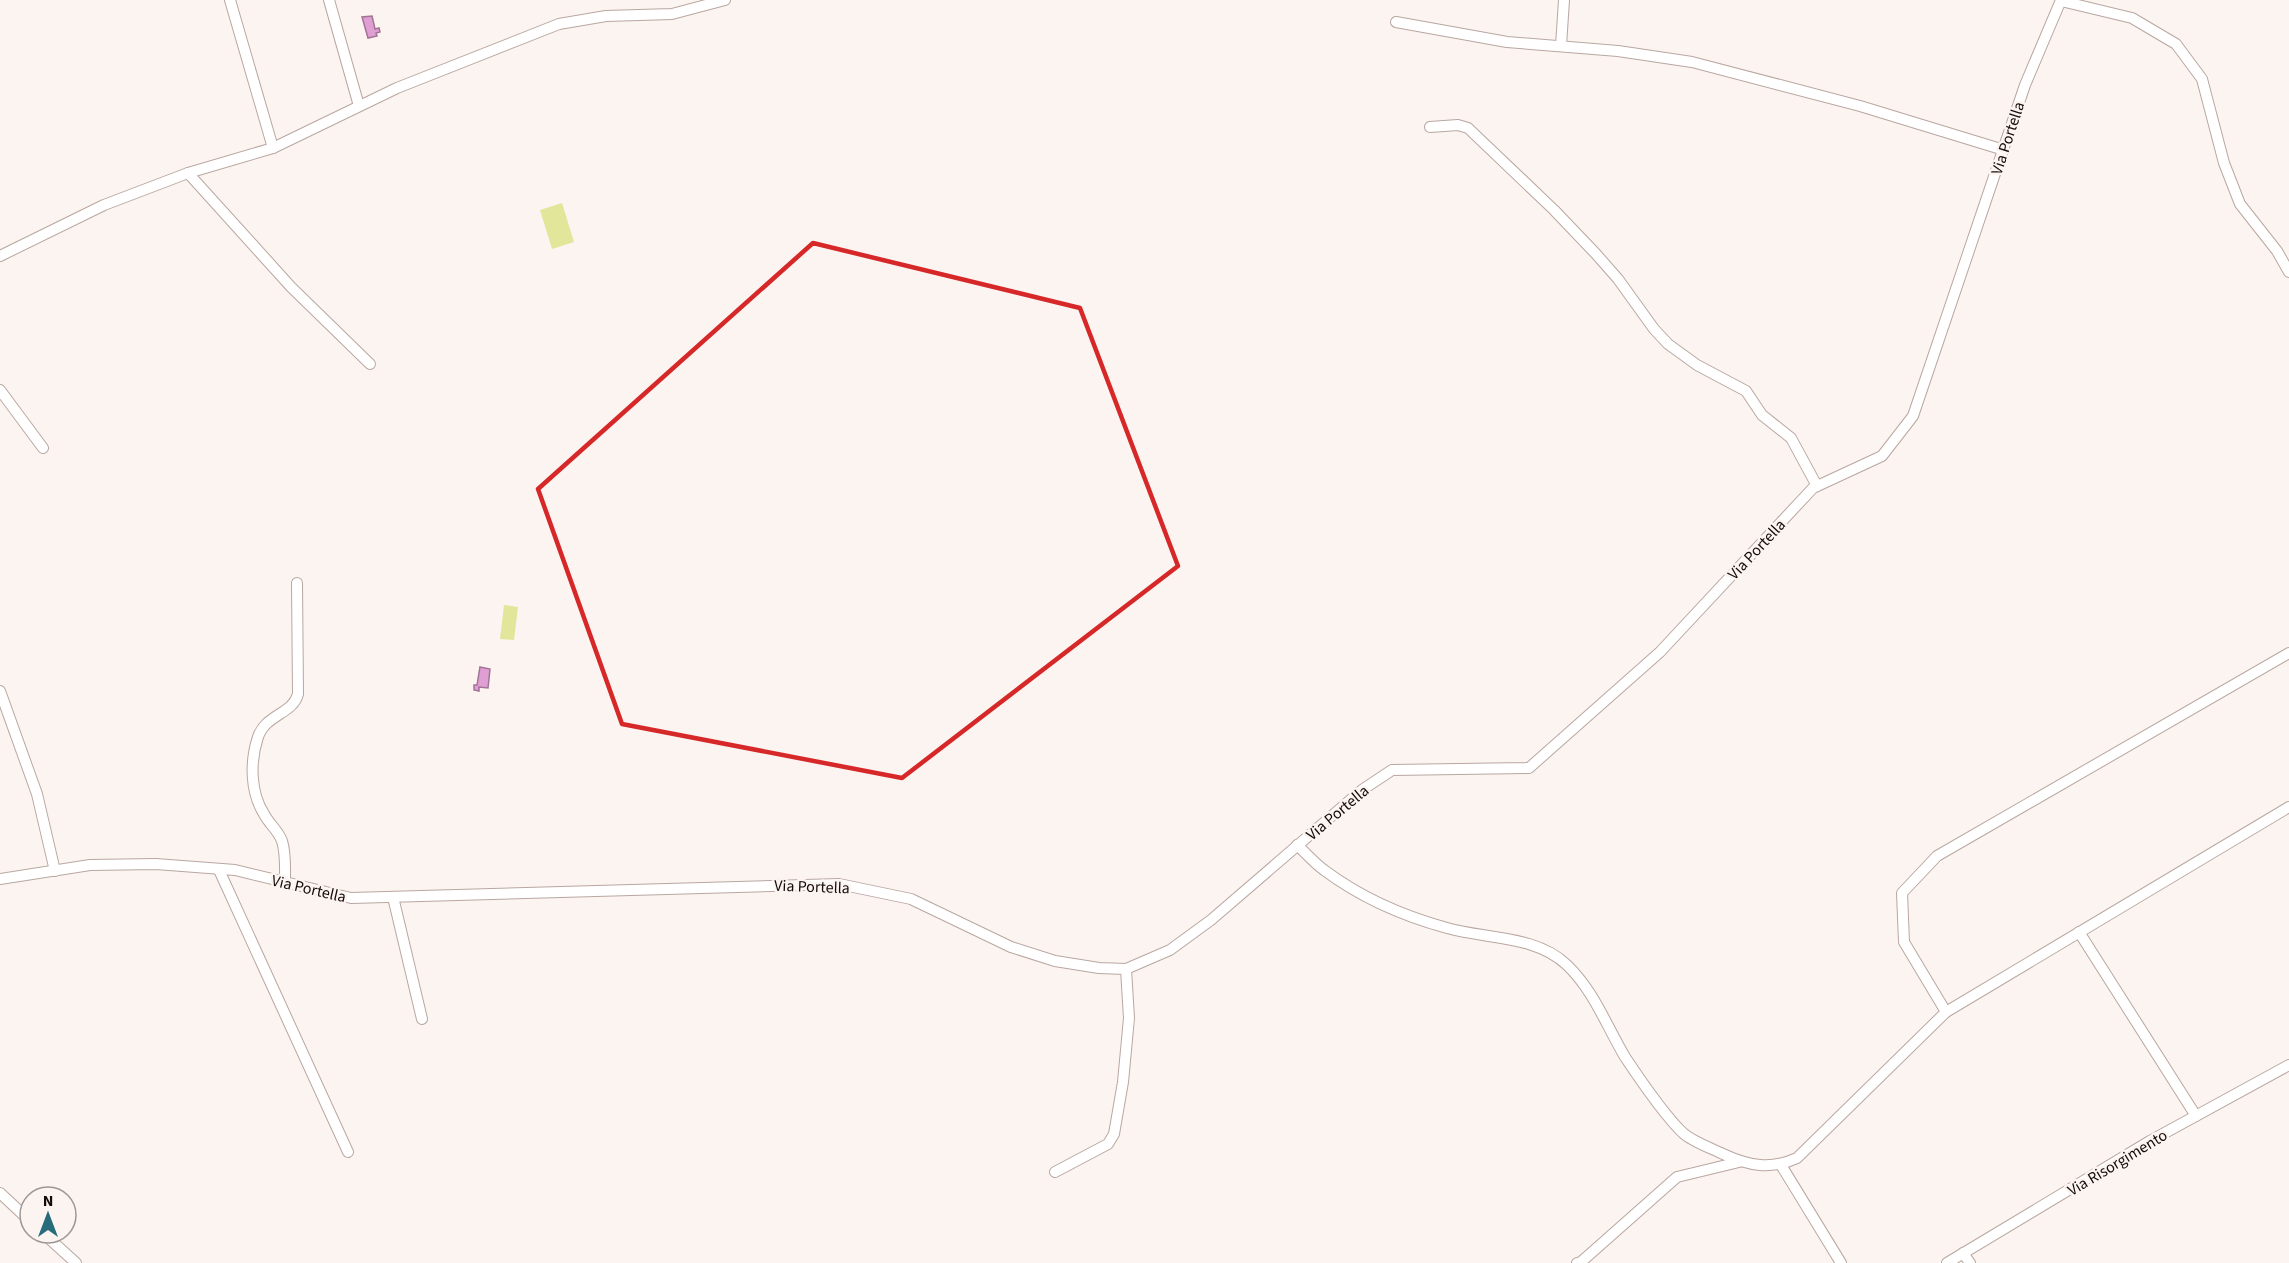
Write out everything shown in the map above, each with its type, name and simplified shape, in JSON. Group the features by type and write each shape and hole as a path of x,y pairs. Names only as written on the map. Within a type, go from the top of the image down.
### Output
{"street":[{"path":"230,0 273,148"},
{"path":"329,0 359,106"},
{"path":"0,256 104,205 188,173 273,148 397,88 559,24 606,16 672,14 688,4 725,0"},
{"path":"1561,46 1564,0"},
{"path":"2061,0 2132,18 2176,44 2202,80 2224,163 2240,204 2277,251 2289,272"},
{"name":"Via Portella","path":"0,879 90,866 156,864 235,870 351,898 838,884 911,899 1011,947 1055,961 1099,968 1126,969 1170,950 1203,926 1362,790 1392,770 1528,768 1660,652 1817,486 1882,456 1912,416 2025,85 2061,0"},
{"path":"1396,22 1507,42 1618,51 1692,62 1860,106 2004,150"},
{"path":"1430,127 1458,125 1468,128 1554,210 1596,254 1668,344 1696,364 1746,391 1762,415 1791,438 1817,486"},
{"path":"188,173 291,287 370,364"},
{"path":"0,390 43,448"},
{"path":"285,882 283,844 278,832 264,815 258,803 253,784 253,763 259,735 270,719 296,701 298,694 297,583"},
{"path":"1946,1012 1904,942 1902,893 1937,856 2289,653"},
{"path":"0,691 38,794 55,871"},
{"path":"1297,845 1324,870 1387,907 1449,928 1509,939 1542,950 1564,963 1582,980 1626,1057 1684,1134 1739,1162 1781,1165 1797,1158 1946,1012 2289,807"},
{"path":"219,870 348,1152"},
{"path":"393,897 422,1019"},
{"path":"2079,932 2196,1116"},
{"path":"1055,1172 1108,1144 1114,1134 1123,1082 1129,1018 1126,969"},
{"name":"Via Risorgimento","path":"1947,1263 2196,1116 2289,1065"},
{"path":"1577,1263 1581,1262 1677,1177 1739,1162"},
{"path":"1781,1165 1841,1263"},
{"path":"0,1193 18,1210"},
{"path":"56,1245 76,1263"},
{"path":"1963,1253 1971,1263"}],"highlighted area":[{"path":"813,243 1080,308 1178,566 902,778 622,724 538,489"}],"green space":[{"path":"562,203 574,242 552,249 540,210"},
{"path":"504,605 518,607 514,640 500,639"}],"shaded area":[{"path":"372,16 375,29 379,28 380,32 376,33 377,36 368,38 362,17"},
{"path":"480,667 490,669 488,688 479,687 479,691 474,690 474,685 477,685"}]}
